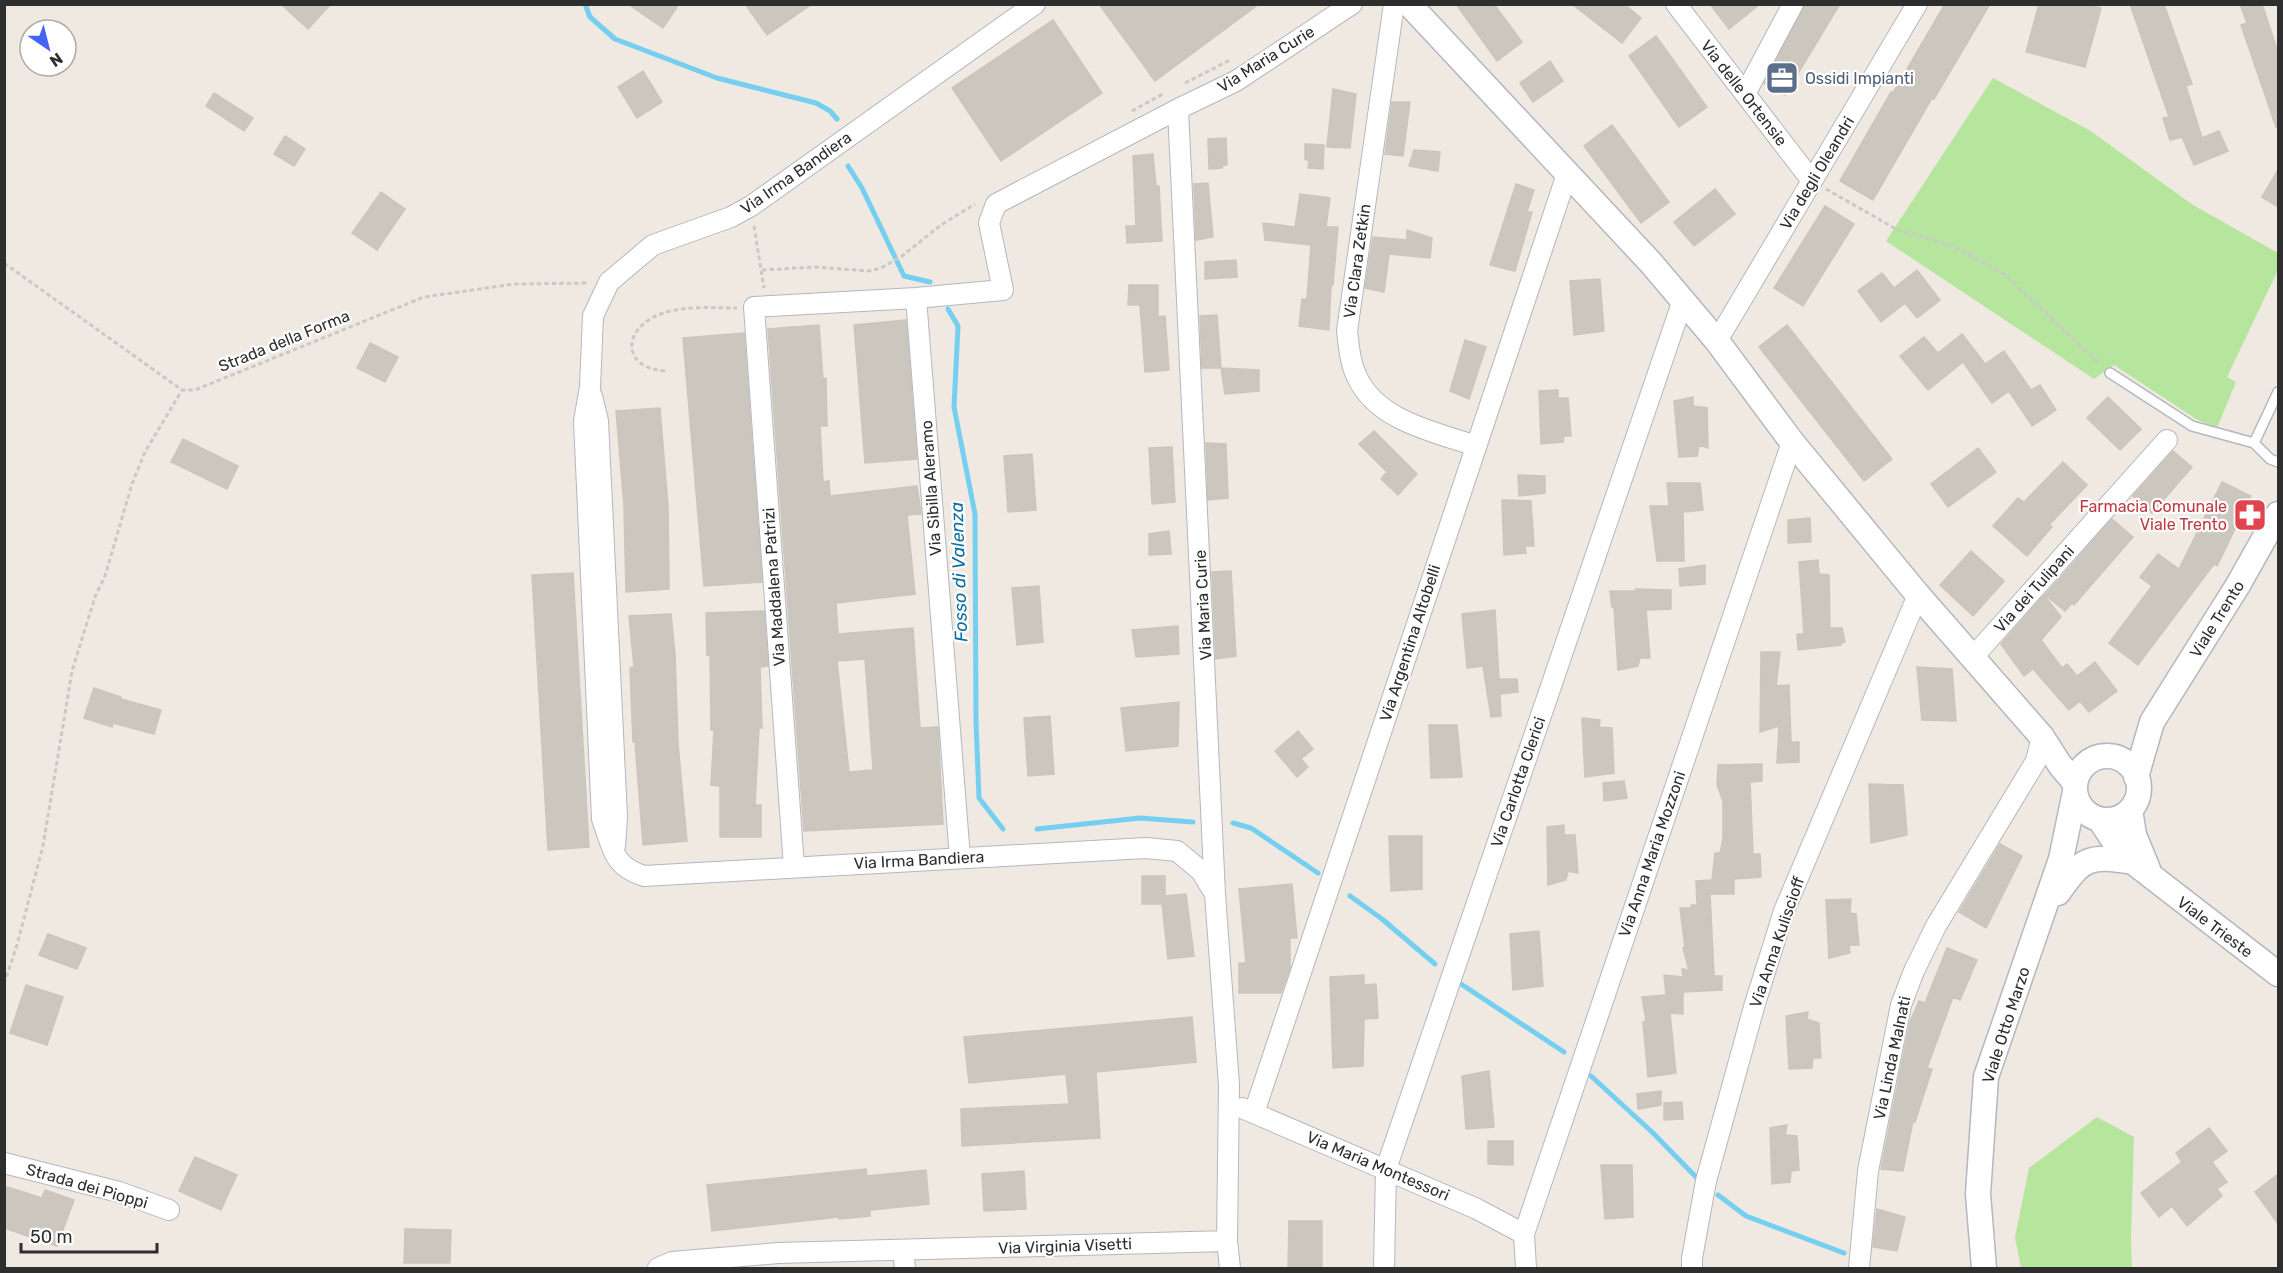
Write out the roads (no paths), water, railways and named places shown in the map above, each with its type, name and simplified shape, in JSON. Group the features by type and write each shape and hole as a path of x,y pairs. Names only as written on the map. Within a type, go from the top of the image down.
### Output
{"street":[{"name":"Via Irma Bandiera","path":"1035,4 751,206 731,217 653,245 609,282 593,316 590,387 598,421 617,817 614,851 619,864 630,872 644,876 1146,848 1177,851 1202,871 1215,894"},
{"name":"Via Maria Curie","path":"916,298 1003,290 989,223 996,204 1236,81 1352,4"},
{"name":"Via Clara Zetkin","path":"1394,4 1347,331 1351,362 1358,380 1374,400 1391,413 1405,421 1476,446"},
{"name":"Via delle Ortensie","path":"1676,4 1812,181"},
{"path":"1745,93 1794,4"},
{"name":"Via degli Oleandri","path":"1717,341 1917,4"},
{"path":"1410,8 1651,263 1683,300 1717,341 1792,442 1918,595 2045,741 2075,788 2082,808 2098,819 2110,820 2121,817 2130,810 2138,794 2136,777 2129,765 2121,760 2045,741"},
{"name":"Via Maria Curie","path":"1178,109 1215,894 1229,1102"},
{"name":"Via Argentina Altobelli","path":"1254,1113 1567,174"},
{"name":"Via Maddalena Patrizi","path":"794,867 760,307 916,298"},
{"name":"Via Sibilla Aleramo","path":"916,298 960,858"},
{"name":"Via Carlotta Clerici","path":"1384,1269 1386,1169 1683,300"},
{"name":"Via dei Tulipani","path":"1973,657 2167,440"},
{"name":"Via Anna Maria Mozzoni","path":"1526,1269 1524,1234 1792,442"},
{"name":"Viale Trento","path":"2136,777 2152,722 2238,585 2278,514"},
{"name":"Via Anna Kuliscioff","path":"1692,1269 1706,1181 1754,1007 1784,911 1918,595"},
{"name":"Viale Trento","path":"2104,757 2152,722"},
{"name":"Via Linda Malnati","path":"1858,1269 1868,1171 1901,1005 1914,971 1936,926 2036,761 2045,741"},
{"path":"2075,788 2084,767 2104,757"},
{"name":"Viale Otto Marzo","path":"1984,1269 1978,1194 1986,1077 2061,859 2075,788"},
{"name":"Viale Trieste","path":"2130,810 2134,835 2153,879"},
{"name":"Viale Otto Marzo","path":"2061,859 2098,819"},
{"name":"Viale Trieste","path":"2098,819 2133,862 2278,974"},
{"path":"2043,915 2075,869 2089,860 2108,858 2133,862"},
{"path":"1229,1102 1227,1241 1230,1269"},
{"name":"Via Maria Montessori","path":"1229,1102 1477,1209 1524,1234"},
{"name":"Strada dei Pioppi","path":"4,1163 119,1192 169,1210"},
{"name":"Via Virginia Visetti","path":"658,1269 672,1262 778,1253 904,1259 1227,1241"}],"lane":[{"path":"2110,373 2192,426 2254,443 2270,459 2278,462"},
{"path":"2254,443 2278,392"}],"waterway":[{"name":"Fosso di Valenza","path":"585,4 590,17 615,39 717,78 816,103 830,111 837,119"},
{"name":"Fosso di Valenza","path":"848,166 862,188 904,276 930,282"},
{"name":"Fosso di Valenza","path":"948,309 958,326 954,407 975,514 976,722 979,798 1003,829"},
{"name":"Fosso di Valenza","path":"1037,829 1140,818 1193,822"},
{"name":"Fosso di Valenza","path":"1233,823 1251,828 1318,873"},
{"name":"Fosso di Valenza","path":"1350,896 1382,919 1435,964"},
{"name":"Fosso di Valenza","path":"1461,984 1564,1052"},
{"name":"Fosso di Valenza","path":"1591,1076 1652,1132 1696,1177"},
{"name":"Fosso di Valenza","path":"1718,1195 1746,1216 1844,1253"}],"place":[{"name":"Ossidi Impianti","path":"1782,78"},
{"name":"Farmacia Comunale Viale Trento","path":"2250,515"}]}
